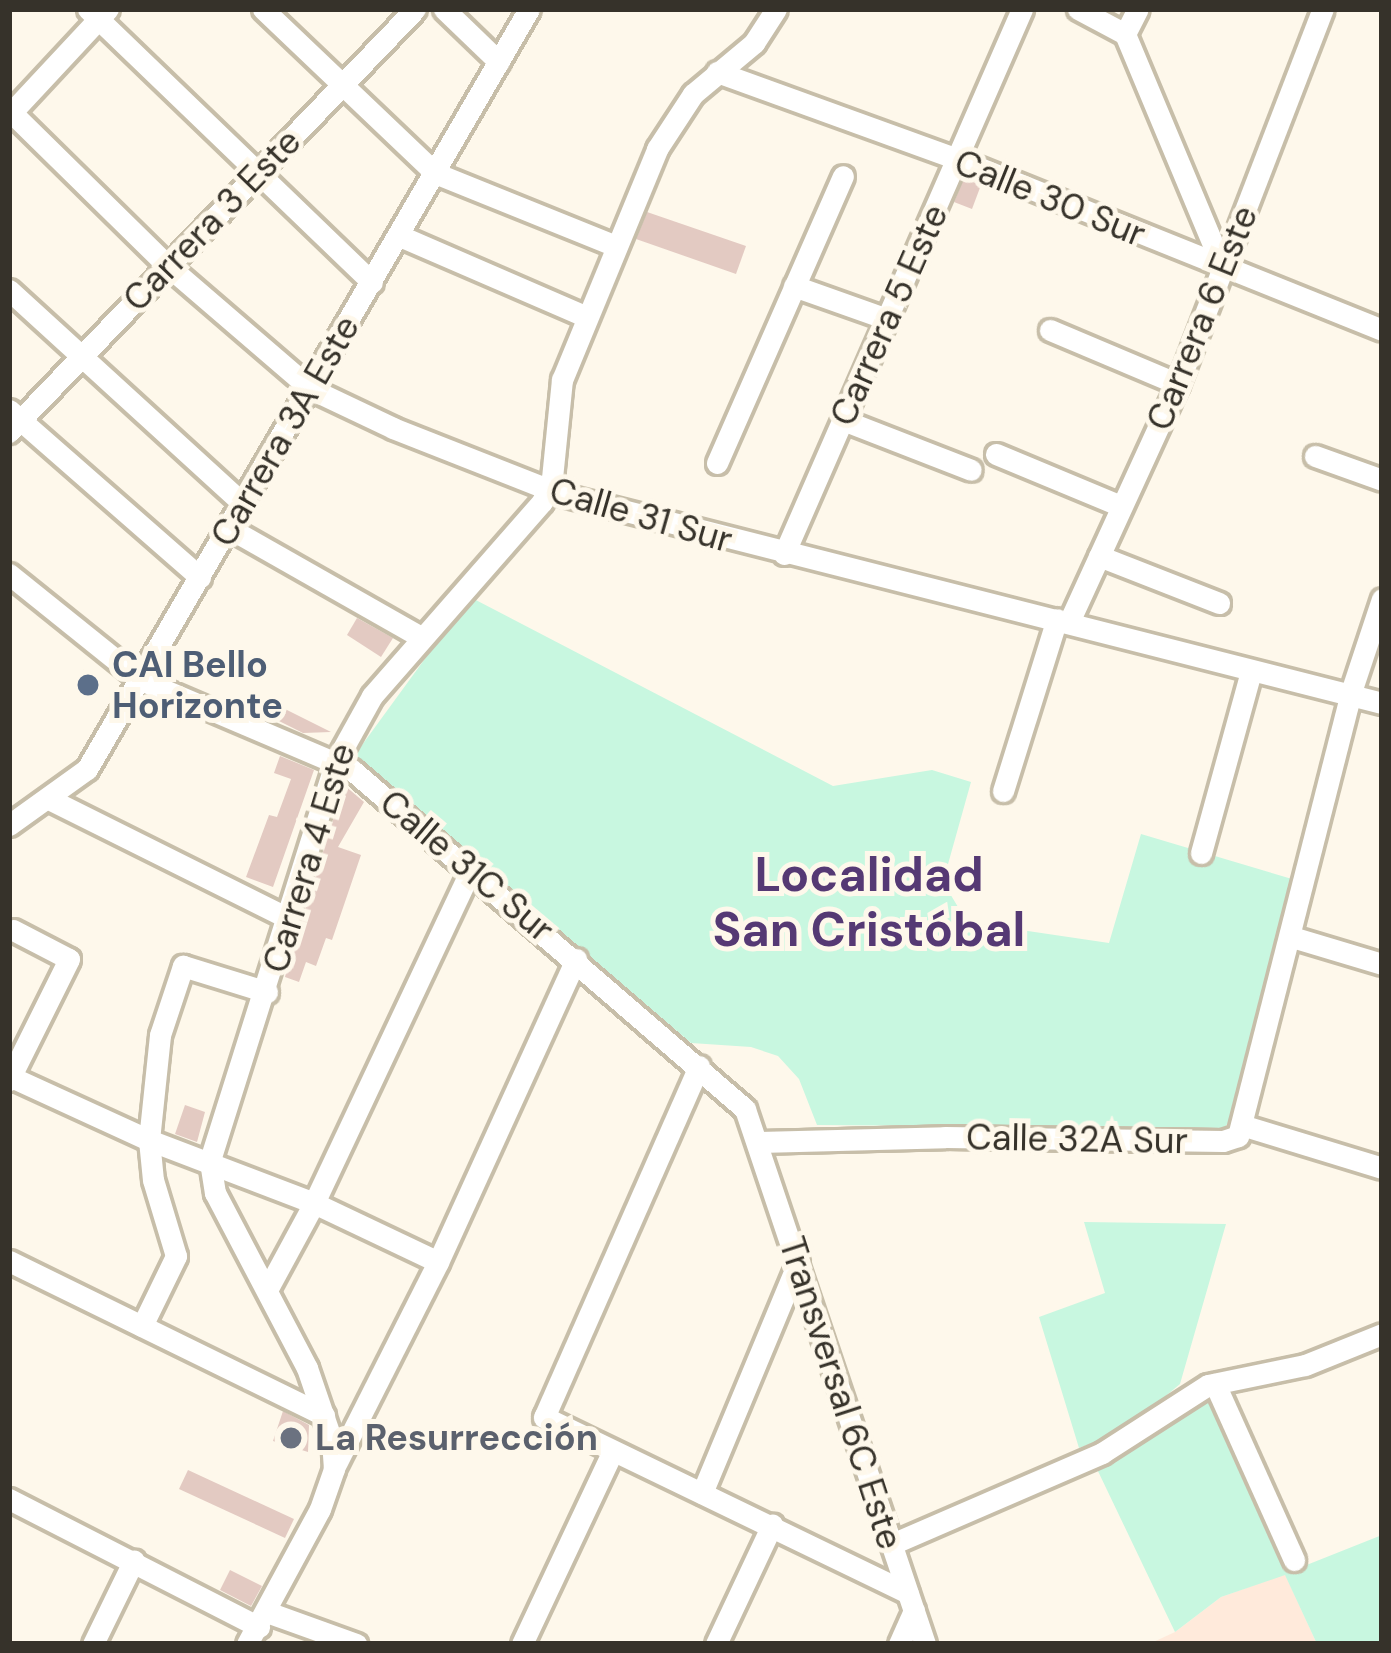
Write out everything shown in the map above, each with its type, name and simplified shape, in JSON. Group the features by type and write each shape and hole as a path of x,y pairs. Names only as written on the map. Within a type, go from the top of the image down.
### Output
{"street":[{"path":"263,9 435,172 616,246"},
{"name":"Carrera 3 Este","path":"13,421 80,358 415,9"},
{"path":"444,9 499,62"},
{"name":"Carrera 3A Este","path":"9,825 87,769 529,9"},
{"path":"548,490 558,398 586,317 664,135 717,72 754,43 776,9"},
{"name":"Carrera 5 Este","path":"784,554 1022,9"},
{"path":"1078,9 1125,34 1223,268"},
{"path":"1125,34 1138,9"},
{"name":"Carrera 6 Este","path":"1003,790 1063,620 1100,556 1178,384 1323,9"},
{"path":"10,112 98,12 372,282"},
{"name":"Calle 30 Sur","path":"717,72 957,159 1382,330"},
{"name":"Calle 31 Sur","path":"10,112 168,266 311,389 548,490 784,554 1382,703"},
{"path":"717,463 842,176"},
{"path":"400,236 586,317"},
{"path":"794,286 887,320"},
{"path":"9,290 243,504"},
{"path":"1050,330 1178,384"},
{"path":"843,420 971,470"},
{"path":"13,421 200,577"},
{"path":"996,454 1121,506"},
{"path":"1315,456 1382,480"},
{"name":"Carrera 4 Este","path":"210,1160 267,992 336,760 362,709 548,490"},
{"path":"229,528 421,637"},
{"path":"1100,556 1219,603"},
{"name":"Calle 31C Sur","path":"9,574 141,680 336,760 471,869 699,1066 745,1108 759,1142"},
{"path":"1380,610 1350,695 1245,1126 1382,1168"},
{"path":"1201,853 1251,671"},
{"path":"49,799 288,918"},
{"path":"267,1290 314,1203 471,869"},
{"path":"13,929 69,959 10,1077 149,1140 314,1203 438,1262"},
{"path":"1292,937 1382,964"},
{"path":"258,1628 438,1262 576,959"},
{"path":"142,1326 176,1256 153,1180 149,1140 158,1047 184,966 267,992"},
{"path":"699,1066 544,1417 772,1525 911,1602 899,1644"},
{"name":"Calle 32A Sur","path":"759,1142 945,1137 1223,1141 1238,1136 1245,1126"},
{"name":"Transversal 6C Este","path":"759,1142 925,1644"},
{"path":"210,1160 215,1192 324,1414 334,1469"},
{"path":"9,1261 324,1414"},
{"path":"702,1493 798,1262"},
{"path":"892,1544 1102,1453 1187,1395 1215,1384 1305,1365 1382,1334"},
{"path":"1215,1384 1294,1560"},
{"path":"522,1644 613,1451"},
{"path":"9,1499 258,1628 356,1644"},
{"path":"716,1644 772,1525"},
{"path":"93,1644 134,1560"}],"shaded area":[{"path":"1285,1574 1317,1644 1149,1644 1175,1632 1221,1597"}],"green space":[{"path":"470,597 833,786 932,770 971,782 943,882 967,922 1109,943 1141,834 1292,879 1233,1117 1224,1128 817,1125 799,1079 778,1056 751,1047 691,1043 354,756"},
{"path":"1084,1222 1226,1224 1180,1384 1123,1432 1079,1448 1039,1317 1105,1293"},
{"path":"1210,1395 1294,1570 1382,1535 1382,1644 1317,1644 1285,1575 1221,1597 1175,1632 1096,1467"}],"building":[{"path":"964,178 981,185 972,209 954,202"},
{"path":"647,212 746,246 736,274 636,239"},
{"path":"357,618 393,638 381,657 347,635"},
{"name":"CAI Bello Horizonte","path":"84,669 104,683 92,700 72,686"},
{"path":"283,708 331,732 303,733 277,720"},
{"path":"280,756 314,770 273,887 246,877 269,815 277,817 291,779 274,773"},
{"path":"344,785 364,802 338,847 361,855 332,940 326,938 316,966 306,962 299,982 285,977"},
{"path":"185,1105 205,1112 197,1142 175,1134"},
{"name":"La Resurrección","path":"283,1411 309,1425 308,1452 273,1441"},
{"path":"188,1470 294,1519 285,1538 179,1489"},
{"path":"230,1570 262,1586 251,1606 220,1590"}],"place":[{"name":"CAI Bello Horizonte","path":"88,685"},
{"name":"La Resurrección","path":"291,1438"}],"district":[{"name":"Localidad San Cristóbal","path":"869,902"}]}
